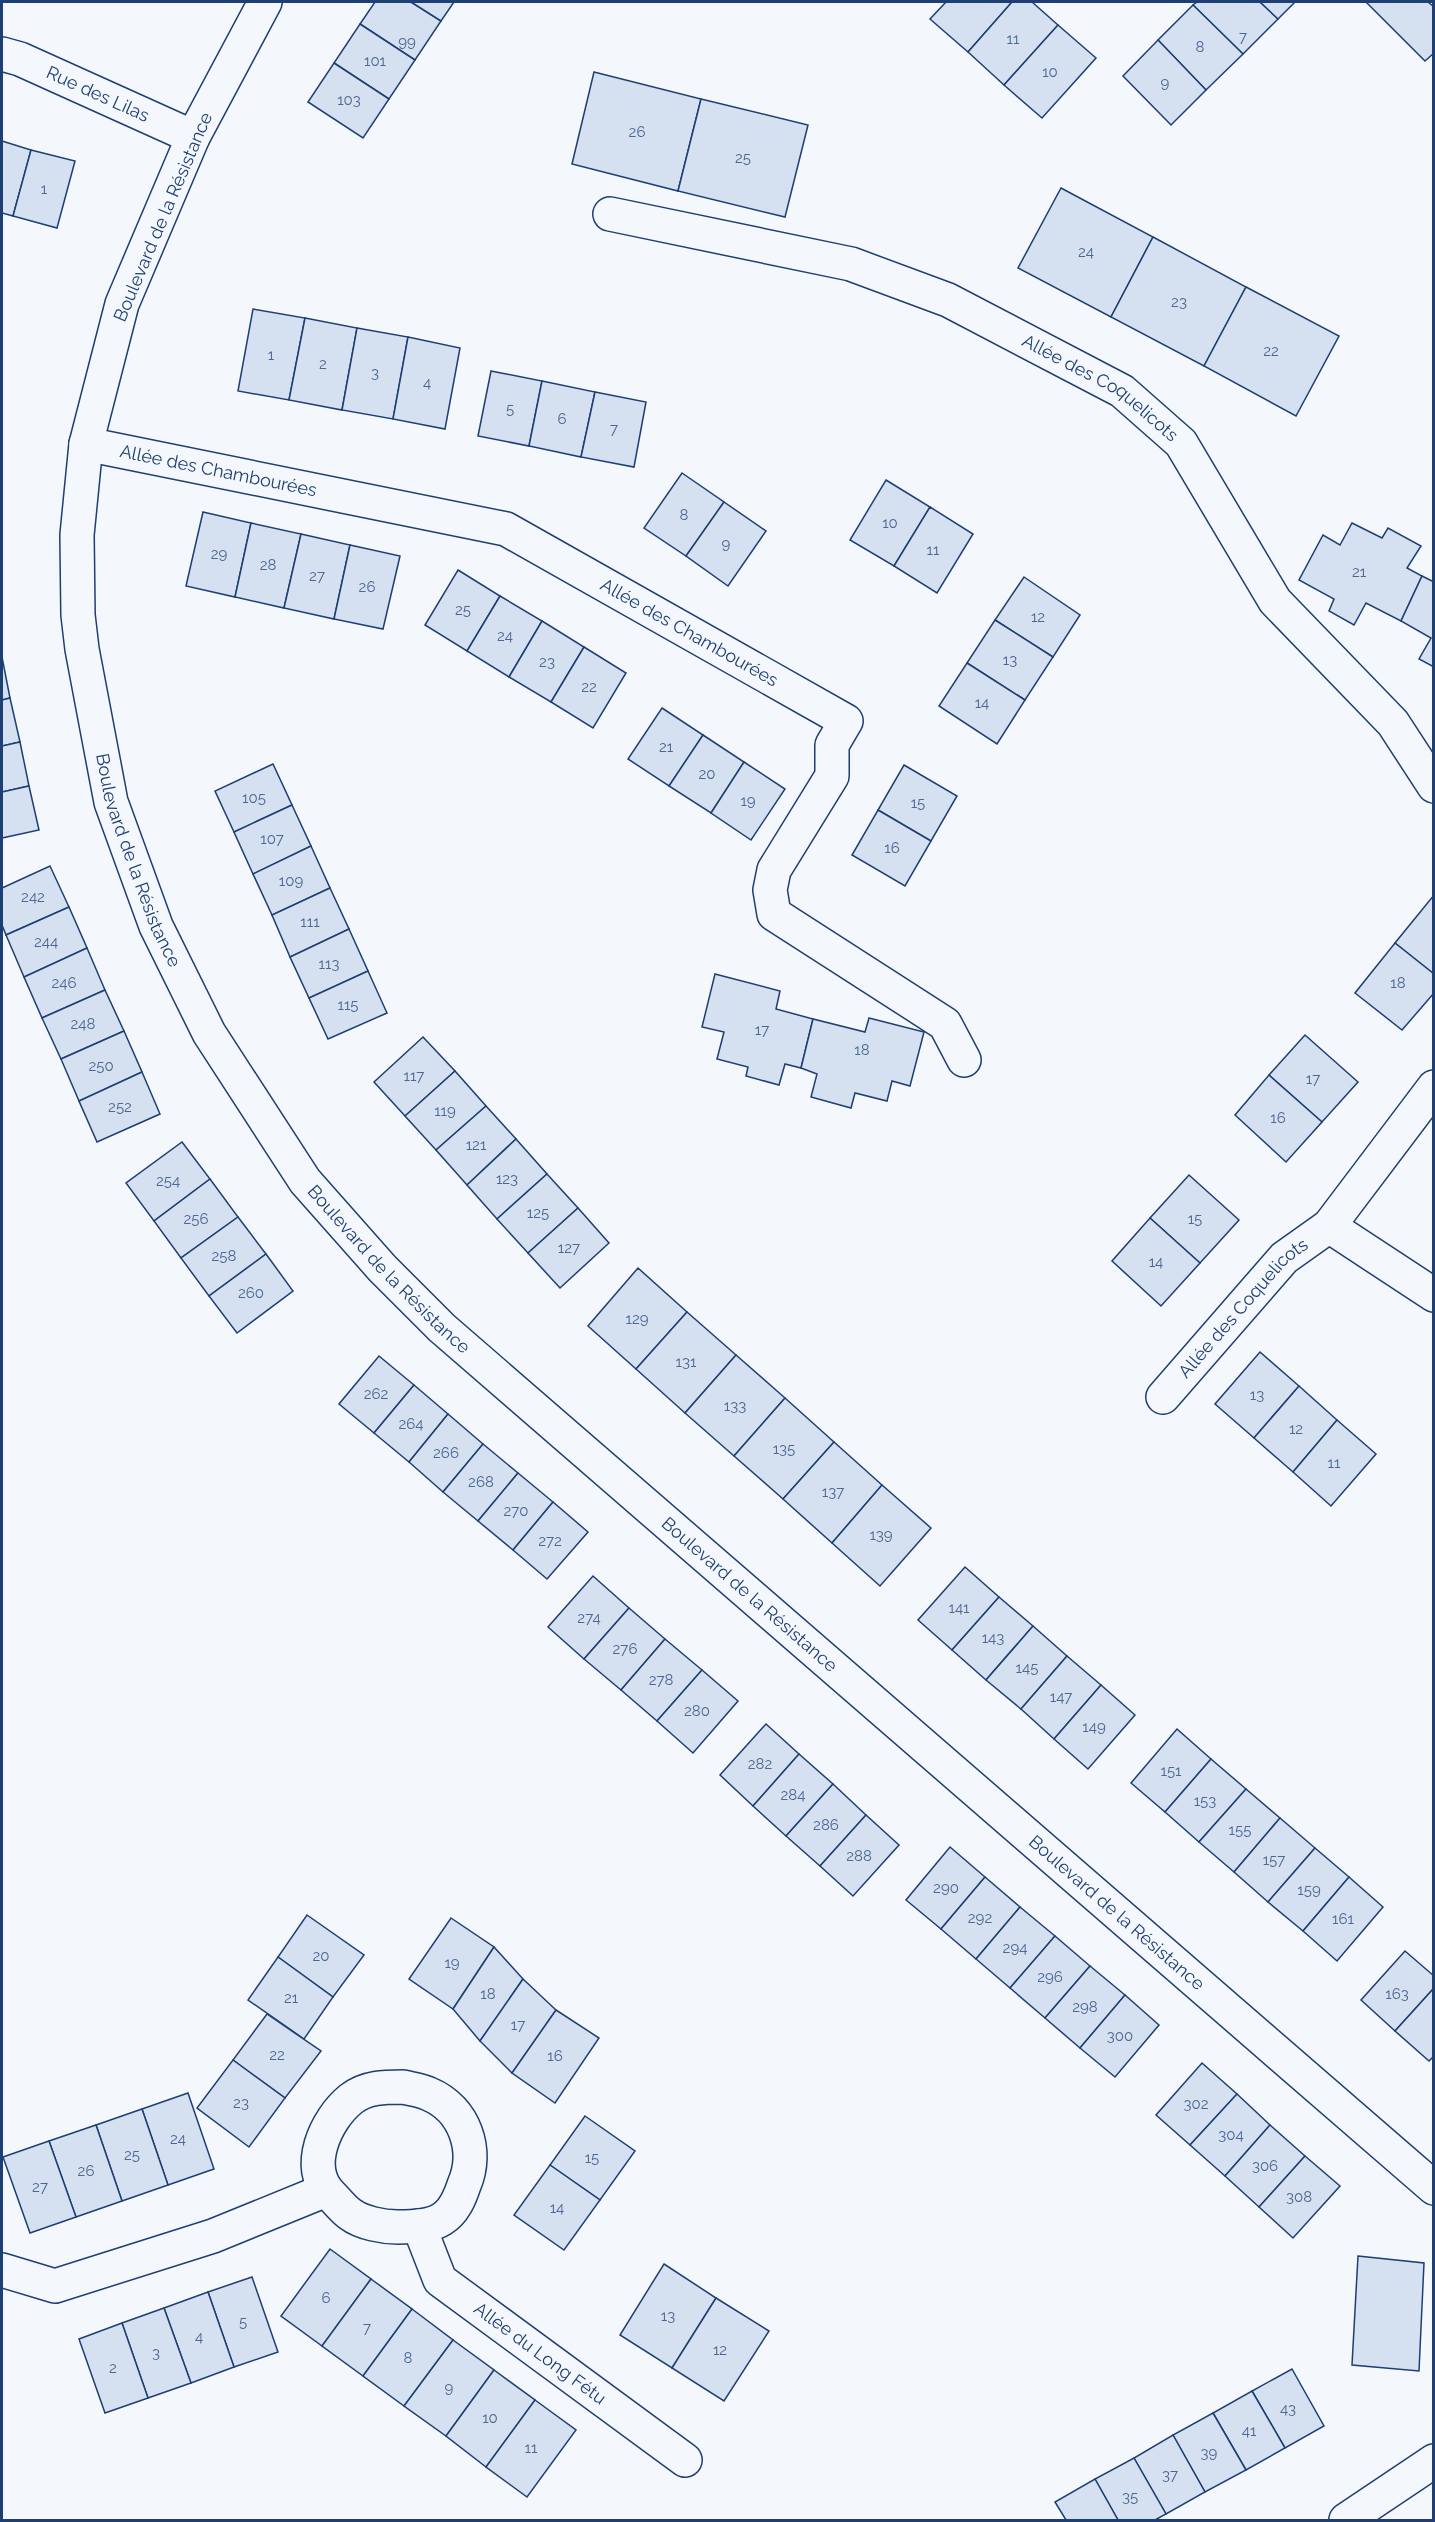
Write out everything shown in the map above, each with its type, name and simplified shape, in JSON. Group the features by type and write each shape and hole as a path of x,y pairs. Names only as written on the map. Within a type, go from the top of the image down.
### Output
{"street":[{"name":"Boulevard de la Résistance","path":"265,2 193,136 122,304 86,444 77,535 78,615 82,649 111,802 156,926 209,1033 305,1181 382,1268 442,1328 1434,2188"},
{"name":"Rue des Lilas","path":"2,54 20,59 193,136"},
{"name":"Allée des Coquelicots","path":"610,214 851,264 948,300 1122,391 1181,443 1275,601 1393,723 1434,786"},
{"name":"Allée des Chambourées","path":"86,444 506,529 846,721 832,745 832,776 774,870 770,890 774,914 945,1024 964,1060"},
{"name":"Allée des Coquelicots","path":"1163,1397 1284,1258 1329,1226 1434,1087"},
{"path":"1329,1226 1434,1295"},
{"path":"403,2086 430,2094 453,2110 467,2130 470,2155 468,2177 458,2202 443,2219 420,2226 388,2227 368,2222 351,2214 326,2190 321,2175 319,2145 333,2118 352,2098 375,2088 403,2086"},
{"path":"2,2270 55,2286 213,2236 326,2190"},
{"name":"Allée du Long Fétu","path":"420,2226 440,2280 685,2460"},
{"path":"1346,2520 1434,2461"}],"building":[{"path":"375,2 411,2 441,21 415,60 360,24"},
{"path":"411,2 454,2 441,21"},
{"path":"946,2 1012,2 968,52 930,19"},
{"path":"1012,2 1032,2 1058,25 1004,85 968,52"},
{"path":"1197,2 1260,2 1278,19 1243,54 1193,5"},
{"path":"1260,2 1295,2 1278,19"},
{"path":"1366,2 1428,2 1434,7 1434,53 1425,61"},
{"path":"1193,5 1243,54 1206,90 1158,40"},
{"path":"360,24 415,60 389,99 334,63"},
{"path":"1058,25 1096,58 1042,118 1004,85"},
{"path":"1158,40 1206,90 1171,125 1123,76"},
{"path":"334,63 389,99 363,138 308,102"},
{"path":"594,72 701,99 678,191 572,164"},
{"path":"701,99 808,125 785,217 678,191"},
{"path":"2,141 31,150 13,216 2,213"},
{"path":"31,150 75,161 57,228 13,216"},
{"path":"1061,188 1153,237 1111,317 1018,268"},
{"path":"1153,237 1246,287 1204,366 1111,317"},
{"path":"1246,287 1339,336 1296,416 1204,366"},
{"path":"253,309 305,318 289,400 238,391"},
{"path":"305,318 357,328 342,410 289,400"},
{"path":"357,328 408,337 393,419 342,410"},
{"path":"408,337 460,348 445,429 393,419"},
{"path":"491,371 542,381 529,446 478,436"},
{"path":"542,381 595,392 581,457 529,446"},
{"path":"595,392 646,402 634,467 581,457"},
{"path":"682,473 724,502 686,556 644,528"},
{"path":"886,480 930,507 894,566 850,540"},
{"path":"724,502 766,531 728,586 686,556"},
{"path":"930,507 973,534 937,593 894,566"},
{"path":"203,512 251,523 235,597 186,586"},
{"path":"251,523 301,534 284,608 235,597"},
{"path":"1352,523 1382,538 1388,528 1421,546 1407,568 1422,576 1401,621 1366,603 1354,625 1329,611 1334,599 1299,580 1323,535 1340,545"},
{"path":"301,534 350,545 334,619 284,608"},
{"path":"350,545 400,556 383,629 334,619"},
{"path":"458,570 500,596 467,651 425,625"},
{"path":"1422,576 1434,582 1434,667 1419,659 1431,638 1401,621"},
{"path":"1024,577 1080,615 1053,657 995,620"},
{"path":"500,596 542,621 509,677 467,651"},
{"path":"995,620 1053,657 1025,700 967,663"},
{"path":"542,621 584,647 551,702 509,677"},
{"path":"584,647 626,673 593,728 551,702"},
{"path":"2,657 10,698 2,700"},
{"path":"967,663 1025,700 997,744 939,706"},
{"path":"10,698 20,742 2,746 2,700"},
{"path":"662,708 703,735 669,786 628,759"},
{"path":"703,735 744,762 711,813 669,786"},
{"path":"20,742 29,786 2,792 2,746"},
{"path":"744,762 785,789 751,840 711,813"},
{"path":"273,764 292,805 234,832 215,791"},
{"path":"904,765 957,796 931,841 878,810"},
{"path":"29,786 39,830 2,838 2,792"},
{"path":"292,805 311,846 253,874 234,832"},
{"path":"878,810 931,841 905,886 852,855"},
{"path":"311,846 330,888 272,915 253,874"},
{"path":"50,866 69,907 6,935 2,925 2,888"},
{"path":"330,888 349,929 290,957 272,915"},
{"path":"1434,895 1434,974 1395,943"},
{"path":"69,907 87,948 24,977 6,935"},
{"path":"349,929 368,971 309,998 290,957"},
{"path":"1395,943 1434,974 1434,993 1402,1030 1355,993"},
{"path":"87,948 105,990 42,1018 24,977"},
{"path":"368,971 387,1013 328,1039 309,998"},
{"path":"715,974 780,991 776,1009 813,1019 801,1068 785,1064 779,1085 746,1076 748,1067 717,1059 724,1032 702,1027"},
{"path":"105,990 124,1031 61,1059 42,1018"},
{"path":"869,1018 924,1032 910,1086 892,1081 887,1101 855,1093 851,1108 811,1097 817,1074 801,1068 813,1019 865,1032"},
{"path":"124,1031 142,1072 79,1101 61,1059"},
{"path":"1305,1035 1358,1082 1322,1122 1269,1075"},
{"path":"423,1037 455,1071 405,1116 374,1082"},
{"path":"455,1071 486,1106 436,1150 405,1116"},
{"path":"142,1072 160,1114 97,1142 79,1101"},
{"path":"1269,1075 1322,1122 1286,1162 1235,1115"},
{"path":"486,1106 516,1139 467,1185 436,1150"},
{"path":"516,1139 547,1174 497,1219 467,1185"},
{"path":"182,1142 210,1179 154,1221 126,1183"},
{"path":"547,1174 578,1208 528,1253 497,1219"},
{"path":"1189,1175 1239,1220 1200,1263 1150,1218"},
{"path":"210,1179 238,1217 181,1258 154,1221"},
{"path":"578,1208 609,1243 560,1288 528,1253"},
{"path":"238,1217 266,1254 209,1296 181,1258"},
{"path":"1150,1218 1200,1263 1161,1306 1112,1261"},
{"path":"266,1254 293,1291 237,1333 209,1296"},
{"path":"638,1268 687,1312 636,1369 588,1326"},
{"path":"687,1312 736,1355 685,1413 636,1369"},
{"path":"1260,1352 1299,1386 1254,1438 1215,1404"},
{"path":"736,1355 785,1398 734,1456 685,1413"},
{"path":"379,1356 414,1385 374,1433 339,1404"},
{"path":"414,1385 448,1414 409,1462 374,1433"},
{"path":"1299,1386 1337,1420 1293,1472 1254,1438"},
{"path":"785,1398 834,1442 783,1499 734,1456"},
{"path":"448,1414 483,1444 443,1492 409,1462"},
{"path":"1337,1420 1376,1454 1331,1506 1293,1472"},
{"path":"834,1442 882,1485 832,1543 783,1499"},
{"path":"483,1444 518,1473 478,1521 443,1492"},
{"path":"518,1473 553,1502 513,1550 478,1521"},
{"path":"882,1485 931,1528 880,1586 832,1543"},
{"path":"553,1502 588,1532 547,1579 513,1550"},
{"path":"965,1567 999,1597 952,1650 918,1620"},
{"path":"593,1576 629,1608 584,1659 548,1627"},
{"path":"999,1597 1033,1626 986,1680 952,1650"},
{"path":"629,1608 665,1639 621,1690 584,1659"},
{"path":"1033,1626 1067,1656 1021,1709 986,1680"},
{"path":"665,1639 702,1670 657,1721 621,1690"},
{"path":"1067,1656 1101,1685 1054,1739 1021,1709"},
{"path":"702,1670 738,1701 693,1753 657,1721"},
{"path":"1101,1685 1135,1715 1088,1769 1054,1739"},
{"path":"766,1724 799,1754 753,1806 720,1775"},
{"path":"1177,1729 1211,1759 1165,1812 1131,1783"},
{"path":"799,1754 833,1784 786,1836 753,1806"},
{"path":"1211,1759 1246,1789 1199,1842 1165,1812"},
{"path":"833,1784 866,1815 820,1866 786,1836"},
{"path":"1246,1789 1280,1818 1234,1872 1199,1842"},
{"path":"866,1815 899,1845 853,1896 820,1866"},
{"path":"1280,1818 1315,1848 1268,1902 1234,1872"},
{"path":"950,1847 985,1877 941,1929 906,1900"},
{"path":"1315,1848 1349,1877 1303,1931 1268,1902"},
{"path":"985,1877 1020,1907 976,1959 941,1929"},
{"path":"1349,1877 1383,1907 1337,1961 1303,1931"},
{"path":"1020,1907 1055,1936 1010,1988 976,1959"},
{"path":"307,1915 364,1955 333,1997 278,1957"},
{"path":"451,1918 494,1947 453,2009 409,1979"},
{"path":"1055,1936 1090,1966 1045,2018 1010,1988"},
{"path":"494,1947 523,1979 480,2041 453,2009"},
{"path":"1405,1951 1434,1976 1434,1988 1395,2031 1361,2000"},
{"path":"278,1957 333,1997 304,2039 248,2000"},
{"path":"1090,1966 1125,1995 1080,2048 1045,2018"},
{"path":"523,1979 556,2010 512,2073 480,2041"},
{"path":"1434,1988 1434,2056 1429,2061 1395,2031"},
{"path":"1125,1995 1159,2025 1115,2077 1080,2048"},
{"path":"556,2010 599,2038 555,2103 512,2073"},
{"path":"267,2014 321,2051 285,2098 233,2060"},
{"path":"233,2060 285,2098 249,2147 197,2108"},
{"path":"1202,2063 1237,2094 1190,2145 1156,2115"},
{"path":"188,2093 214,2169 168,2185 142,2109"},
{"path":"1237,2094 1270,2125 1225,2176 1190,2145"},
{"path":"142,2109 168,2185 122,2201 96,2125"},
{"path":"585,2116 635,2151 600,2200 550,2165"},
{"path":"96,2125 122,2201 76,2217 49,2141"},
{"path":"1270,2125 1305,2156 1259,2207 1225,2176"},
{"path":"49,2141 76,2217 30,2233 3,2157"},
{"path":"1305,2156 1340,2186 1293,2238 1259,2207"},
{"path":"550,2165 600,2200 564,2250 514,2215"},
{"path":"330,2249 371,2279 322,2346 281,2316"},
{"path":"1358,2256 1424,2263 1419,2371 1352,2365"},
{"path":"664,2264 716,2298 672,2368 620,2335"},
{"path":"252,2277 278,2352 234,2367 208,2292"},
{"path":"371,2279 412,2309 363,2376 322,2346"},
{"path":"208,2292 234,2367 191,2383 164,2308"},
{"path":"716,2298 769,2331 724,2401 672,2368"},
{"path":"164,2308 191,2383 148,2398 122,2323"},
{"path":"412,2309 453,2340 404,2406 363,2376"},
{"path":"122,2323 148,2398 105,2413 79,2339"},
{"path":"453,2340 494,2370 446,2436 404,2406"},
{"path":"1292,2369 1324,2426 1285,2448 1252,2391"},
{"path":"494,2370 535,2400 486,2467 446,2436"},
{"path":"1252,2391 1285,2448 1246,2470 1213,2413"},
{"path":"535,2400 576,2430 527,2497 486,2467"},
{"path":"1213,2413 1246,2470 1205,2492 1173,2435"},
{"path":"1173,2435 1205,2492 1166,2514 1134,2458"},
{"path":"1134,2458 1166,2514 1155,2520 1118,2520 1095,2479"},
{"path":"1095,2479 1118,2520 1066,2520 1055,2502"}]}
